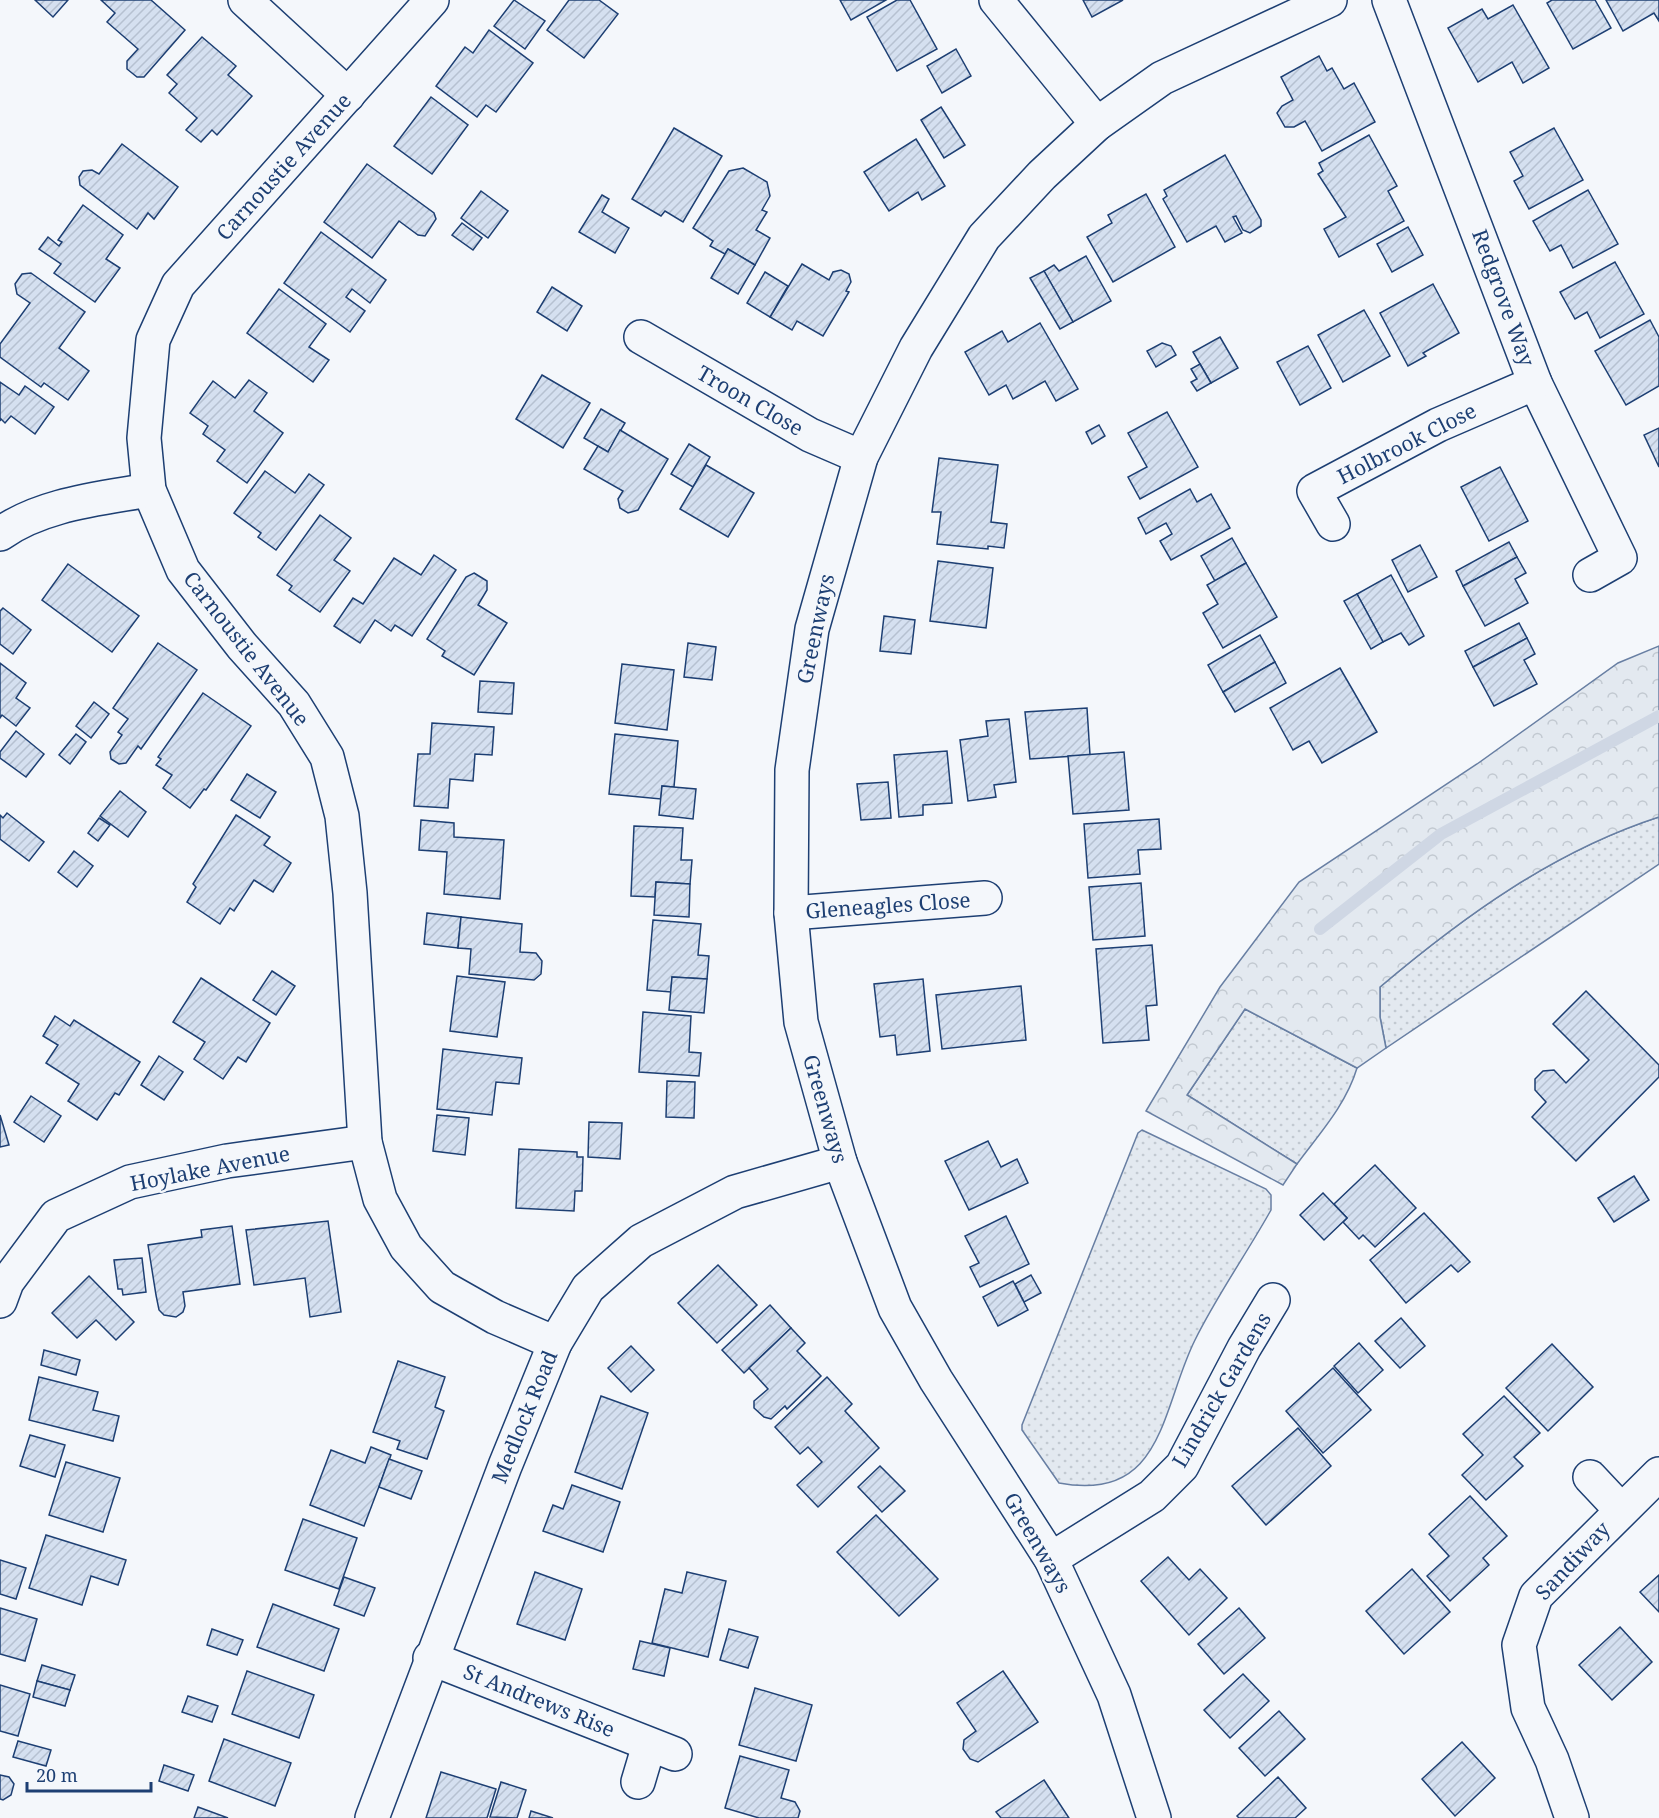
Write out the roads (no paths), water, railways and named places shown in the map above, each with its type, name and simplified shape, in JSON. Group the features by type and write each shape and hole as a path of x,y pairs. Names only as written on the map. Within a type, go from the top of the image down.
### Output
{"street":[{"path":"245,0 348,95"},
{"name":"Carnoustie Avenue","path":"432,0 178,285 153,340 144,438 149,489 183,570 242,646 294,704 327,757 342,816 365,1142 380,1198 406,1247 442,1287 495,1317 555,1343"},
{"path":"996,0 1097,124"},
{"name":"Greenways","path":"1154,1818 1114,1695 1051,1559 936,1380 895,1308 840,1162 801,1022 791,913 792,770 812,629 861,457 916,348 984,237 1042,175 1097,124 1162,78 1330,0"},
{"name":"Redgrove Way","path":"1389,0 1535,383 1620,558 1590,575"},
{"name":"Troon Close","path":"641,337 810,435 861,457"},
{"name":"Holbrook Close","path":"1333,524 1314,491 1438,425 1535,383"},
{"path":"0,534 16,523 69,504 149,489"},
{"name":"Gleneagles Close","path":"791,913 985,898"},
{"name":"Hoylake Avenue","path":"0,1301 7,1282 56,1216 130,1182 227,1161 365,1142"},
{"name":"Medlock Road","path":"372,1818 430,1658 555,1343 588,1288 641,1241 735,1192 840,1162"},
{"name":"Lindrick Gardens","path":"1051,1559 1152,1496 1182,1466 1244,1348 1273,1300"},
{"name":"Sandiway","path":"1572,1818 1552,1760 1528,1708 1519,1645 1536,1596 1659,1474"},
{"name":"Sandiway","path":"1590,1477 1621,1510"},
{"name":"St Andrews Rise","path":"430,1658 662,1750 638,1782"}],"waterway":[{"path":"1320,929 1441,834 1659,716"}]}
